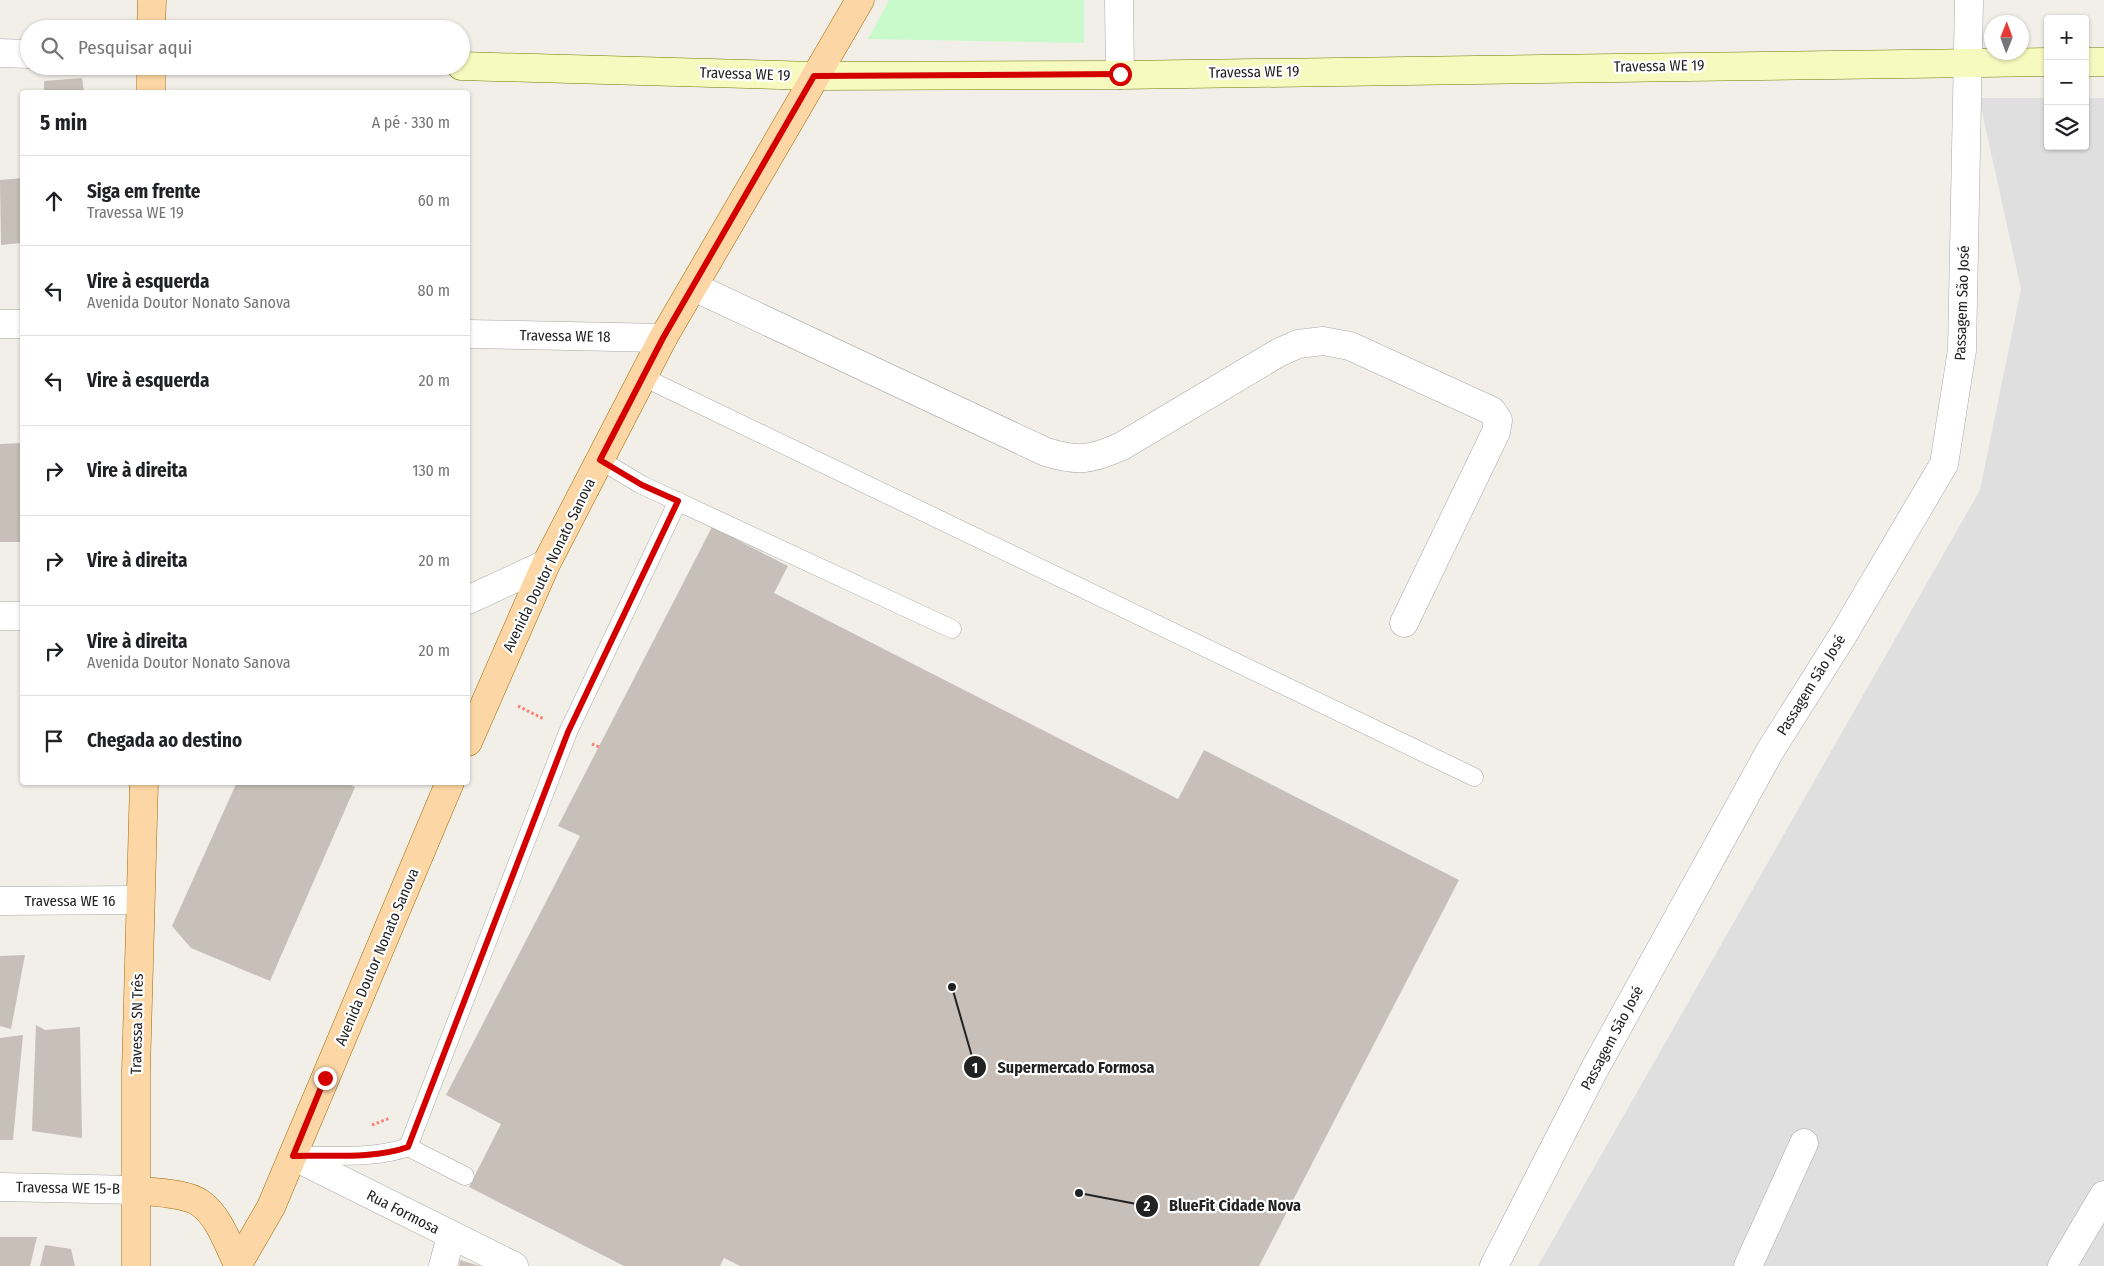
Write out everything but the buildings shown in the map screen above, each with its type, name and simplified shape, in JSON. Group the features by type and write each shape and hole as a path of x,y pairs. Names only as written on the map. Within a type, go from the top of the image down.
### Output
{"main road":[{"path":"152,0 152,20"},
{"name":"Avenida Doutor Nonato Sanova","path":"470,737 546,564 663,338 860,0"},
{"name":"Travessa WE 19","path":"470,66 814,76 1120,74 1968,61 2044,62"},
{"path":"2089,62 2104,62"},
{"path":"151,75 151,90"},
{"name":"Travessa SN Três","path":"136,1266 135,1190 144,785"},
{"name":"Avenida Doutor Nonato Sanova","path":"238,1265 271,1207 449,785"},
{"path":"135,1190 180,1196 199,1202 214,1216 238,1265"}],"street":[{"path":"1119,0 1120,74"},
{"name":"Passagem São José","path":"1494,1266 1594,1070 1770,751 1843,635 1944,464 1962,350 1970,0"},
{"path":"0,53 20,54"},
{"path":"694,287 1046,452 1069,459 1095,458 1122,446 1278,353 1298,344 1323,341 1350,346 1492,411 1498,420 1496,432 1404,622"},
{"path":"0,324 20,324"},
{"name":"Travessa WE 18","path":"470,334 663,338"},
{"path":"470,599 546,564"},
{"path":"0,616 20,616"},
{"name":"Travessa WE 16","path":"0,901 140,900"},
{"path":"1748,1266 1804,1143"},
{"name":"Rua Formosa","path":"293,1156 514,1266"},
{"name":"Travessa WE 15-B","path":"0,1187 135,1190"},
{"path":"2062,1266 2104,1194"},
{"path":"443,1266 451,1236"}],"lane":[{"path":"643,378 1474,777"},
{"path":"600,460 642,485 952,629"},
{"path":"408,1147 568,732 678,501"},
{"path":"293,1156 369,1154 397,1151 408,1147 465,1176"}],"shaded area":[{"path":"1979,98 2044,98 2044,150 2089,150 2089,98 2104,98 2104,1266 1538,1266 1980,490 2021,289"}],"green space":[{"path":"889,0 1084,0 1084,43 868,39"}],"place":[{"name":"Supermercado Formosa","path":"952,987"},
{"name":"BlueFit Cidade Nova","path":"1079,1193"}],"route":[{"path":"325,1078 293,1156 369,1154 397,1151 408,1147 568,732 678,501 642,485 600,460 663,338 814,76 1120,74"}]}
